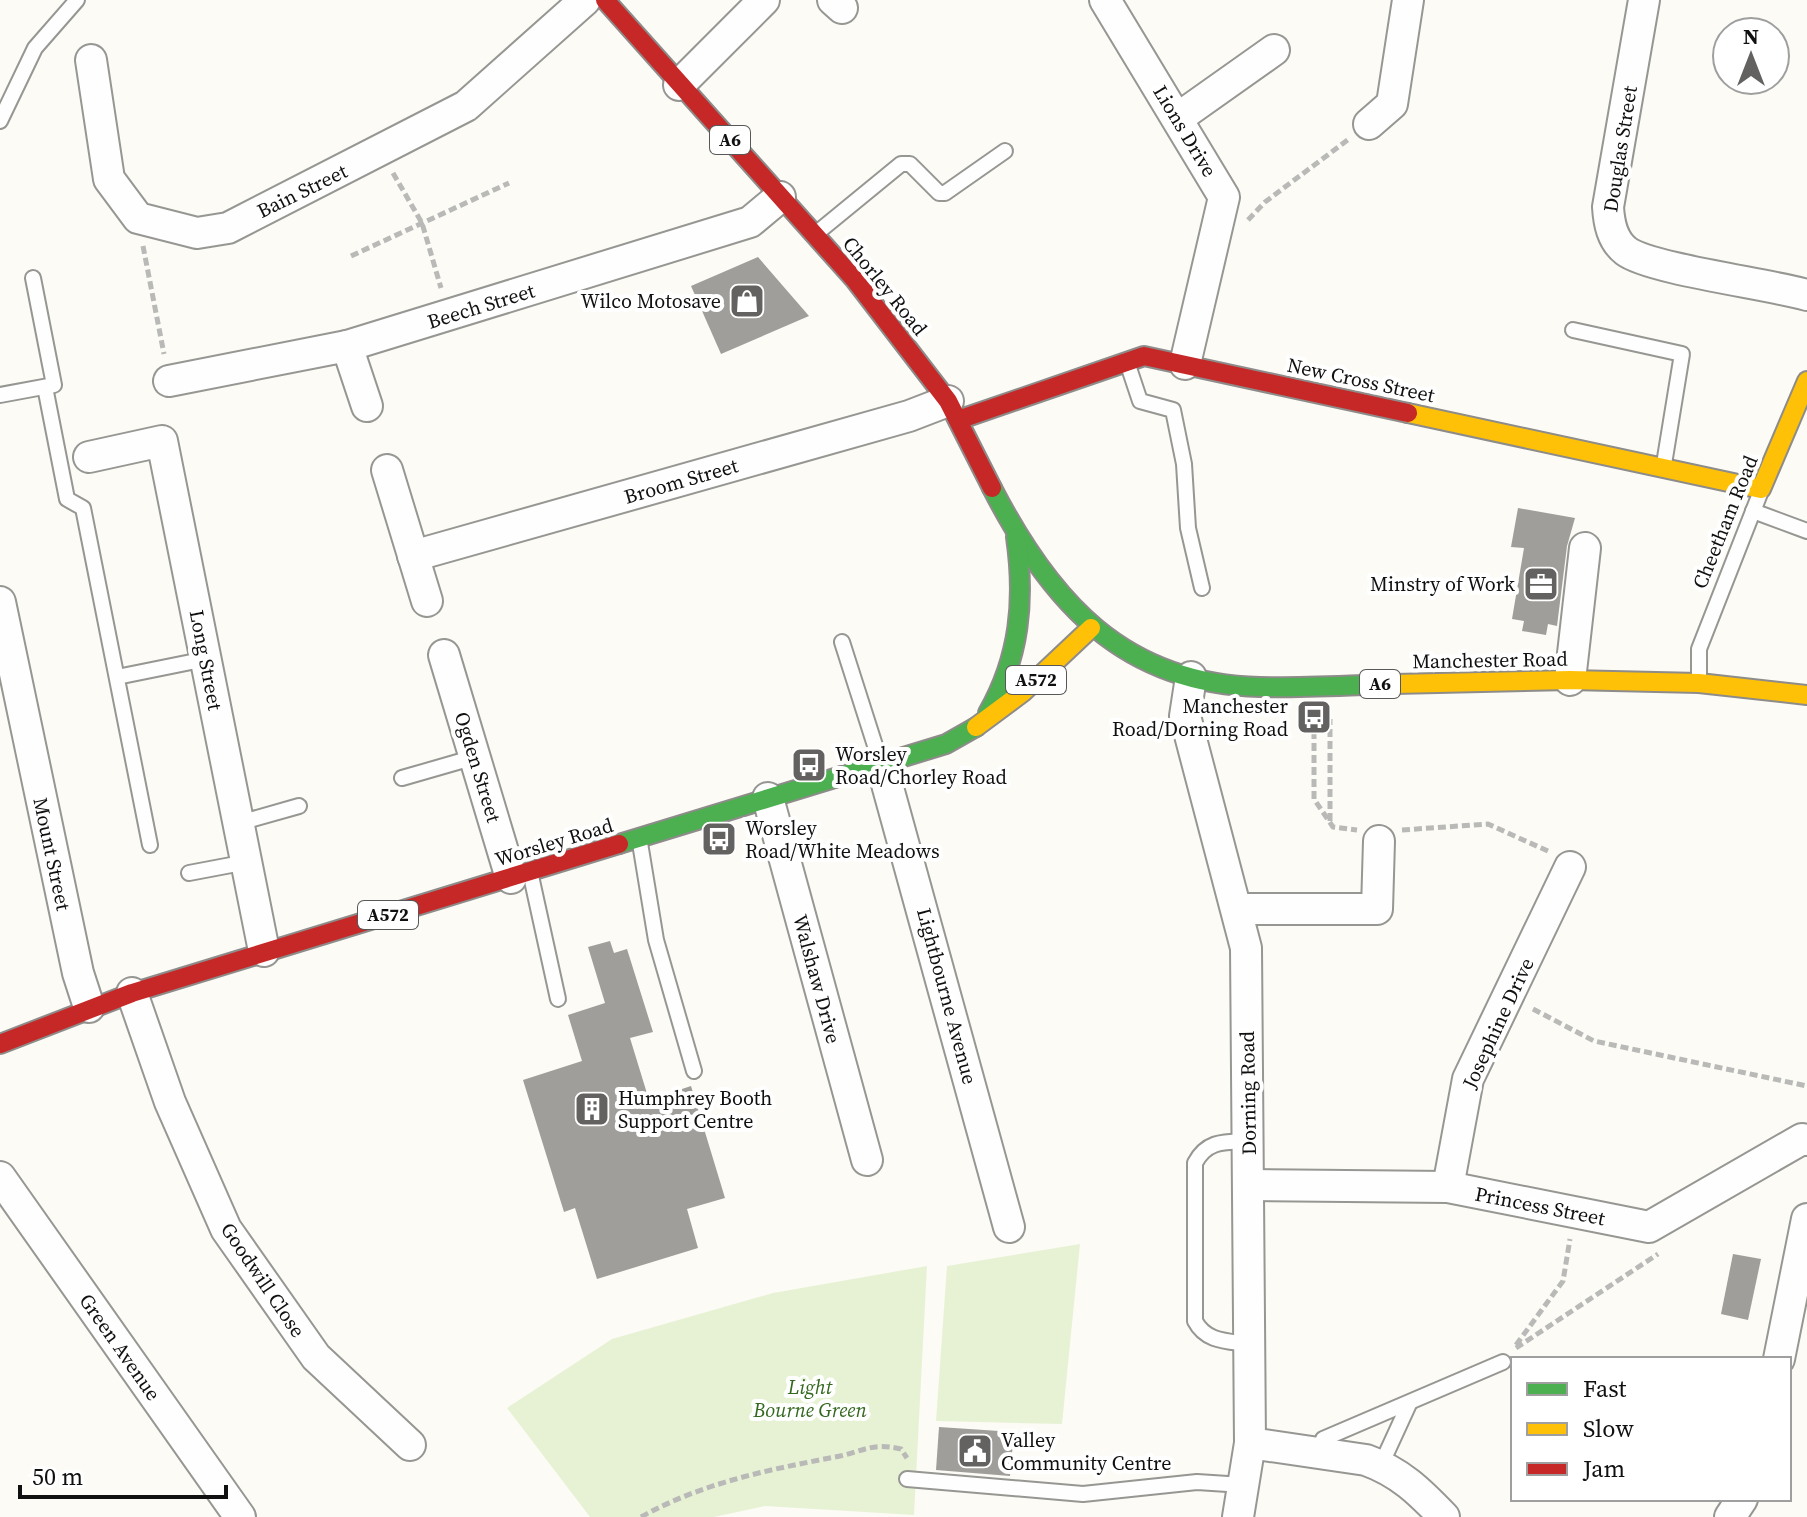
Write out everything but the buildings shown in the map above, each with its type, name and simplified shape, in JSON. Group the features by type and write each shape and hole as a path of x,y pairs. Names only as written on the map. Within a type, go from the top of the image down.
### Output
{"main road":[{"name":"Chorley Road","path":"605,0 855,280 953,411 1016,535 1066,603 1091,628"},
{"name":"New Cross Street","path":"953,411 1144,356 1761,489"},
{"name":"Cheetham Road","path":"1761,489 1807,381"},
{"path":"978,728 1007,678 1017,641 1023,587 1016,535"},
{"name":"Manchester Road","path":"1091,628 1122,650 1191,677 1221,684 1257,687 1570,680 1699,683 1807,695"},
{"name":"Worsley Road","path":"0,1044 89,1007 264,951 882,766 946,744 978,728 1037,679 1091,628"}],"street":[{"name":"Bain Street","path":"138,218 197,233 228,228 466,106 585,0"},
{"path":"679,85 764,0"},
{"name":"Lions Drive","path":"1105,0 1224,197 1185,364"},
{"path":"1369,124 1392,104 1408,0"},
{"name":"Douglas Street","path":"1644,0 1608,207 1609,223 1615,239 1640,259 1807,295"},
{"path":"1178,118 1274,50"},
{"path":"91,60 109,179 138,218"},
{"name":"Beech Street","path":"169,381 347,346 449,316 750,222 780,197"},
{"path":"347,346 367,406"},
{"name":"Broom Street","path":"413,556 909,416 953,411"},
{"name":"Long Street","path":"89,457 162,441 264,951"},
{"path":"387,470 427,601"},
{"path":"1570,680 1585,548"},
{"name":"Mount Street","path":"0,602 9,703 89,1007"},
{"name":"Ogden Street","path":"444,655 475,757 521,875"},
{"name":"Dorning Road","path":"1191,677 1185,716 1246,948 1250,1443 1238,1517"},
{"name":"Lightbourne Avenue","path":"882,766 1009,1227"},
{"name":"Walshaw Drive","path":"768,798 867,1160"},
{"path":"1237,909 1377,909 1379,837"},
{"name":"Josephine Drive","path":"1448,1187 1468,1079 1570,867"},
{"name":"Goodwill Close","path":"132,993 170,1102 226,1229 316,1357 410,1445"},
{"name":"Princess Street","path":"1250,1185 1448,1187 1649,1227 1802,1139 1807,1140"},
{"name":"Green Avenue","path":"0,1177 240,1517"},
{"path":"1779,1357 1807,1219"},
{"path":"1250,1443 1320,1452 1381,1465 1409,1481 1444,1517"}],"lane":[{"path":"0,121 35,48 77,0"},
{"path":"815,235 901,164 910,164 939,193 945,193 1005,151"},
{"path":"0,395 54,385 33,278"},
{"path":"1573,330 1682,354 1663,468"},
{"path":"1127,361 1140,401 1173,410 1184,464 1188,528 1202,588"},
{"path":"45,387 67,499 83,508 150,845"},
{"name":"Cheetham Road","path":"1699,683 1699,649 1761,489"},
{"path":"1753,511 1807,531"},
{"path":"842,642 882,766"},
{"path":"117,677 206,659"},
{"path":"402,778 475,757"},
{"path":"239,823 299,806"},
{"path":"639,838 656,940 694,1071"},
{"path":"189,873 247,862"},
{"path":"521,875 558,999"},
{"path":"1248,1344 1214,1340 1201,1332 1195,1321 1195,1163 1202,1150 1215,1143 1249,1141"},
{"path":"1320,1452 1323,1439 1503,1362"},
{"path":"1381,1465 1409,1404"},
{"path":"907,1479 1083,1494 1197,1482 1243,1485"}],"path":[{"path":"1246,222 1265,202 1369,124"},
{"path":"381,151 422,223 449,316"},
{"path":"351,256 509,183"},
{"path":"138,218 169,381"},
{"path":"1322,686 1330,822"},
{"path":"1322,686 1314,799 1333,827 1379,837 1488,824 1552,852 1570,867"},
{"path":"1510,997 1594,1041 1807,1086"},
{"path":"1575,1214 1563,1281 1512,1351 1658,1255 1670,1217"},
{"path":"641,1517 676,1497 750,1473 841,1456 866,1446 901,1449 908,1460 907,1479"}],"green space":[{"path":"1080,1244 1062,1424 936,1421 947,1266"},
{"name":"Light Bourne Green","path":"927,1266 914,1515 765,1506 714,1517 590,1517 507,1408 612,1339 773,1293"}],"traffic: fast":[{"path":"992,488 1039,566 1066,600 1096,629 1130,653 1168,671 1212,682 1260,687 1394,684"},
{"path":"988,713 1007,671 1017,628 1020,583 1016,537"},
{"path":"619,844 946,744 976,727"}],"traffic: slow":[{"path":"1408,413 1761,489 1807,381"},
{"path":"976,727 1023,692 1091,628"},
{"path":"1394,684 1570,680 1699,683 1807,695"}],"traffic: jam":[{"path":"605,0 855,280 948,401 992,488"},
{"path":"958,420 1144,356 1408,413"},
{"path":"0,1044 132,993 619,844"}],"place":[{"name":"Wilco Motosave","path":"747,301"},
{"name":"Minstry of Work","path":"1541,584"},
{"name":"Manchester Road/Dorning Road","path":"1314,717"},
{"name":"Worsley Road/Chorley Road","path":"809,765"},
{"name":"Worsley Road/White Meadows","path":"719,839"},
{"name":"Humphrey Booth Support Centre","path":"592,1109"},
{"name":"Valley Community Centre","path":"975,1451"}]}
